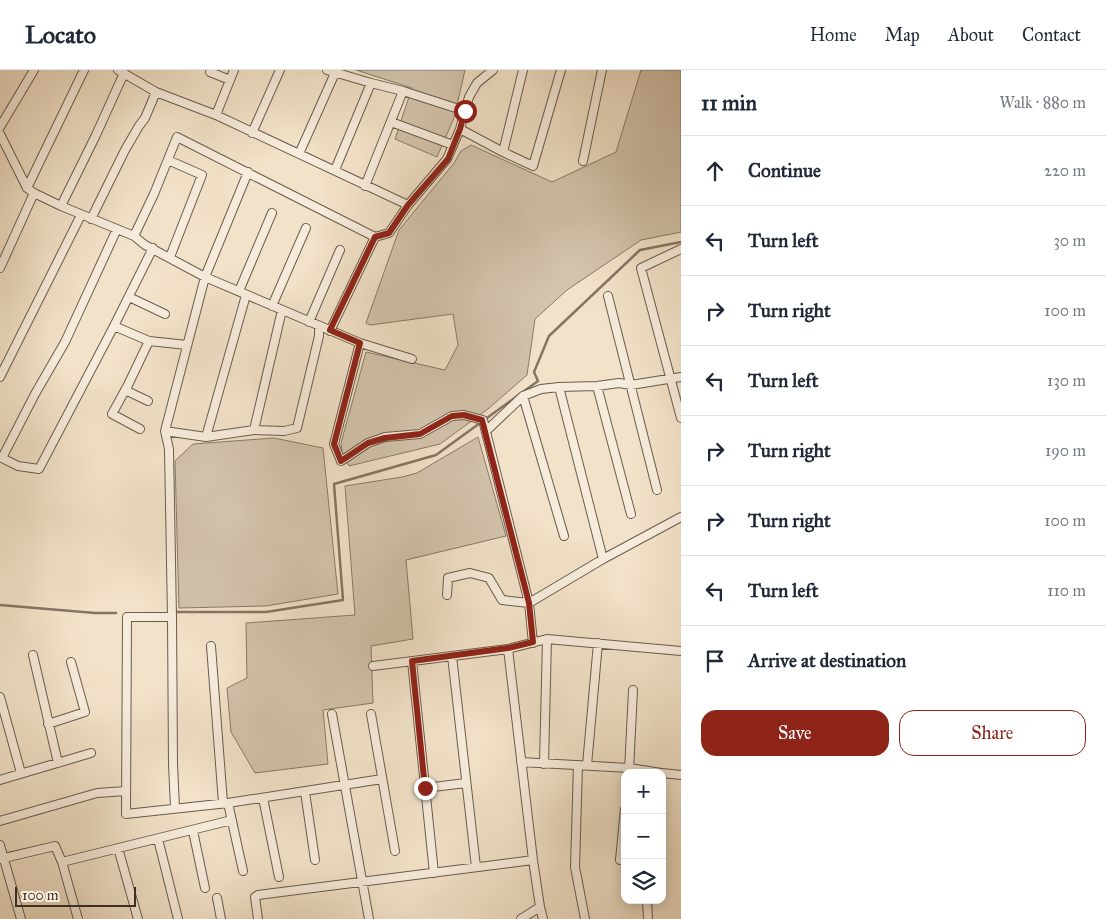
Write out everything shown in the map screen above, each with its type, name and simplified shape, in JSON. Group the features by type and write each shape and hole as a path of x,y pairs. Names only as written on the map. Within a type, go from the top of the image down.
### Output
{"street":[{"path":"0,127 34,70"},
{"path":"27,188 84,70"},
{"path":"216,115 234,70"},
{"path":"252,133 280,70"},
{"path":"134,236 177,137 375,237 389,233 408,205 448,159 460,129 469,97 477,83 493,70"},
{"path":"503,152 523,70"},
{"path":"460,129 533,166 561,70"},
{"path":"583,161 602,70"},
{"path":"299,154 331,71 465,111"},
{"path":"61,206 96,135 121,72 156,92 216,115 408,205"},
{"path":"210,72 230,80"},
{"path":"335,170 371,83"},
{"path":"365,186 403,91"},
{"path":"91,220 125,150 138,126 146,118 156,92"},
{"path":"391,122 453,145"},
{"path":"0,134 27,188 34,193 91,220 134,236 205,277 360,343 412,359"},
{"path":"168,160 202,175 170,257"},
{"path":"175,808 168,449 165,431 205,277 248,172"},
{"path":"0,268 34,193"},
{"path":"206,437 243,293 272,213"},
{"path":"0,377 80,215"},
{"path":"272,306 306,228"},
{"path":"116,229 65,342 1,457 18,466 39,469 129,297 152,248"},
{"path":"330,330 375,237"},
{"path":"681,249 640,268 681,418"},
{"path":"309,322 340,250"},
{"path":"608,296 657,490"},
{"path":"129,297 165,314"},
{"path":"254,430 282,310"},
{"path":"114,326 149,341 187,345"},
{"path":"165,431 206,437 254,430 297,428 319,336 319,326"},
{"path":"140,429 112,414 149,341"},
{"path":"360,343 334,444 341,461 368,443 385,438 420,434 452,416 464,415 484,425 529,603 533,642"},
{"path":"484,425 523,396 541,389 619,383 631,385 681,377"},
{"path":"597,386 631,514"},
{"path":"559,387 604,559"},
{"path":"125,390 148,401"},
{"path":"523,396 564,536"},
{"path":"447,595 448,578 470,573 489,578 502,600 529,603 681,517"},
{"path":"172,617 127,617 126,814 263,798 382,779"},
{"path":"544,764 547,639"},
{"path":"374,666 508,648 547,639 681,651"},
{"path":"587,765 598,644"},
{"path":"210,646 225,803 232,820 243,871"},
{"path":"508,648 533,860 543,919"},
{"path":"33,656 58,763"},
{"path":"452,656 476,868"},
{"path":"412,661 434,873"},
{"path":"48,724 85,712 71,662"},
{"path":"629,769 633,690"},
{"path":"0,697 21,773"},
{"path":"332,714 369,919"},
{"path":"371,714 396,851"},
{"path":"0,780 91,753"},
{"path":"521,762 587,765 621,769"},
{"path":"578,765 575,867 585,919"},
{"path":"666,773 681,775"},
{"path":"425,788 466,783"},
{"path":"0,821 97,793 126,791"},
{"path":"305,792 315,860"},
{"path":"263,798 279,877"},
{"path":"620,860 625,814"},
{"path":"62,862 232,820"},
{"path":"193,831 205,888"},
{"path":"158,838 178,919"},
{"path":"0,845 2,859 21,919"},
{"path":"2,859 55,846 62,862 78,919"},
{"path":"118,848 138,919"},
{"path":"258,919 255,897 258,895 533,860"},
{"path":"216,898 221,919"},
{"path":"647,904 648,919"},
{"path":"521,919 540,907"}],"shaded area":[{"path":"356,70 465,70 454,118 437,157 395,139 412,88"},
{"path":"641,70 681,70 681,232 641,240 567,290 535,319 527,375 488,409 440,444 349,466 342,453 341,443 366,352 445,370 458,345 453,314 370,325 366,323 399,230 454,163 461,151 471,145 552,182 616,152"},
{"path":"478,437 506,536 406,560 413,639 371,646 373,703 323,710 328,764 255,773 231,732 227,688 247,678 246,623 355,615 345,486 417,473"},
{"path":"274,438 323,448 338,594 266,606 179,608 175,461 193,444"}],"waterway":[{"path":"174,612 266,612 343,600 334,484 436,455 538,381 534,372 549,336 640,250 681,242"},
{"path":"0,605 116,613"}],"route":[{"path":"425,788 412,661 508,648 533,642 529,603 482,420 464,415 452,416 420,434 385,438 368,443 341,461 334,444 360,343 330,330 375,237 389,233 408,205 448,159 465,111"}]}
